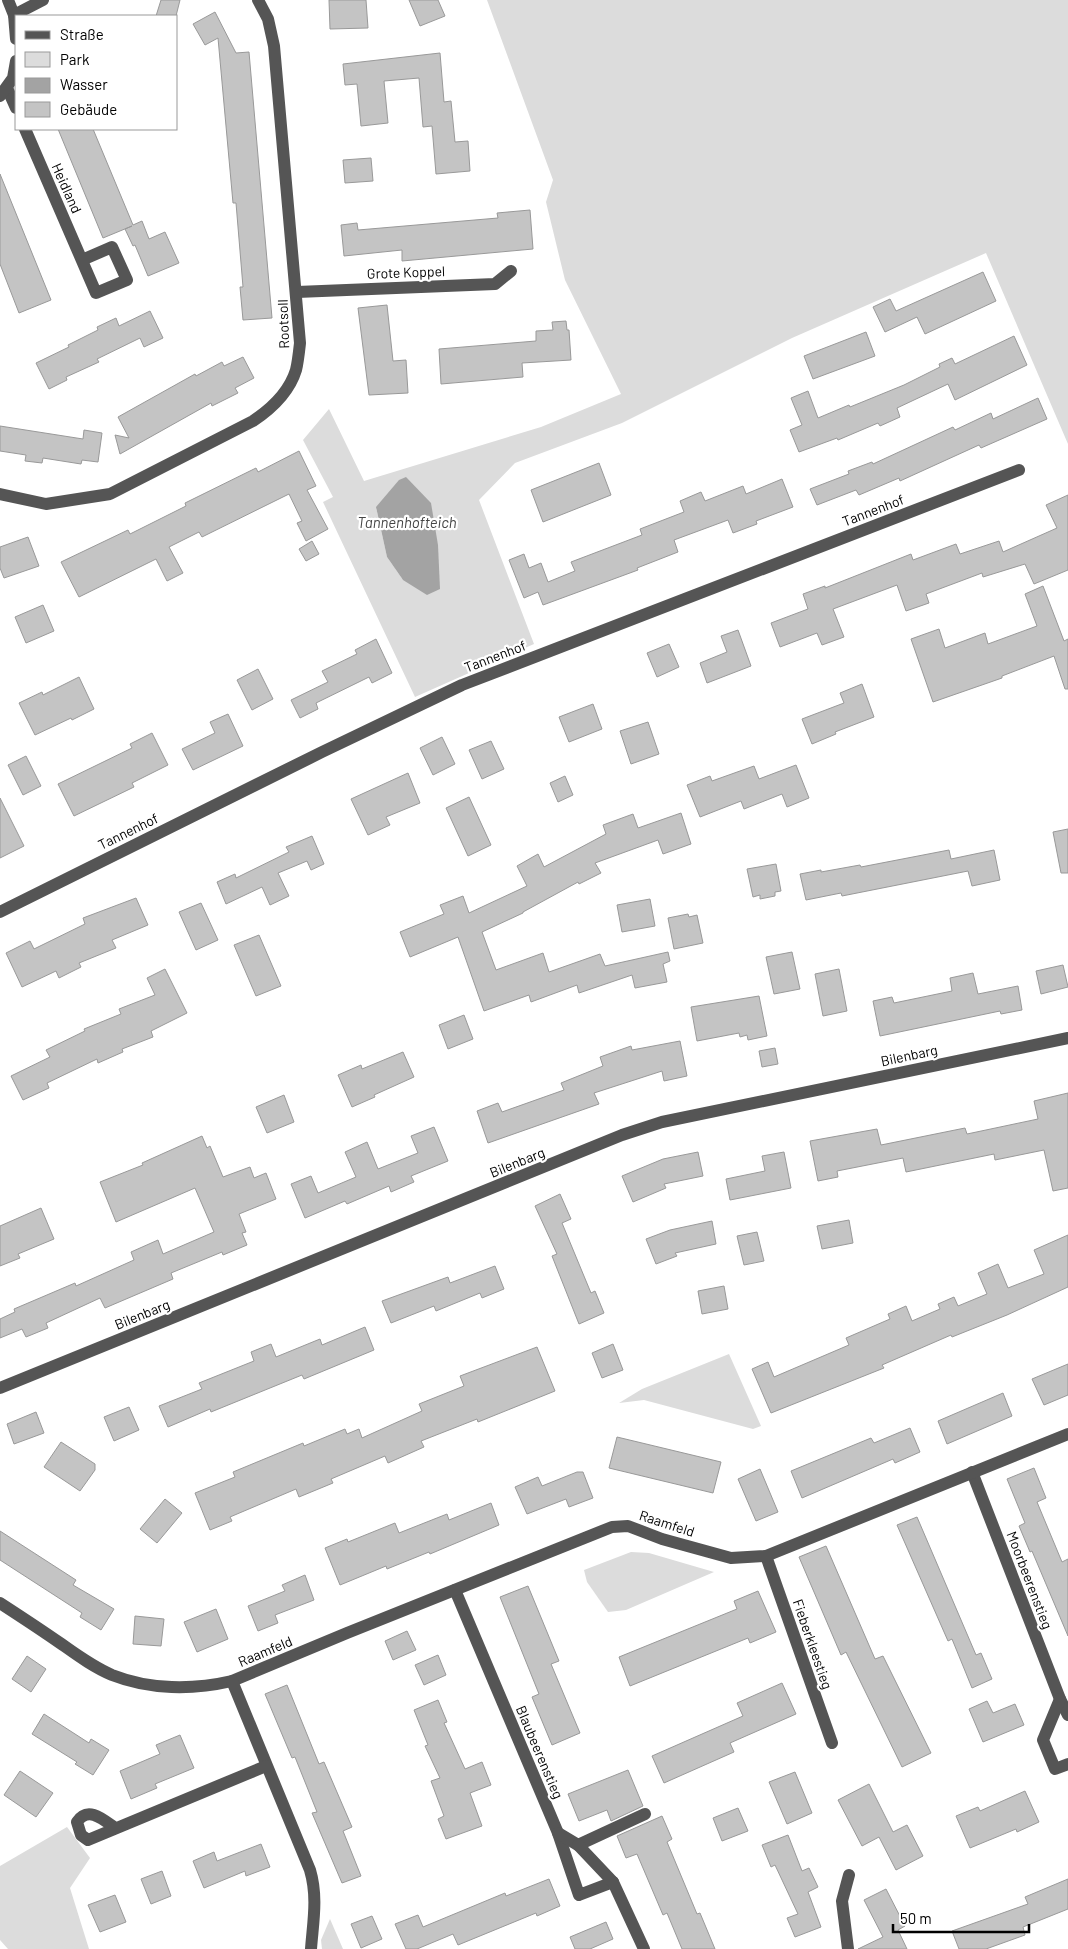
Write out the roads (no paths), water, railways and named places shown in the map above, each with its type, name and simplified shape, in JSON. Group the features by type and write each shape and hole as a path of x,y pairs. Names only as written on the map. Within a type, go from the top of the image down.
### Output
{"street":[{"path":"8,0 14,15 15,27"},
{"path":"14,15 43,0"},
{"name":"Rootsoll","path":"0,494 46,504 110,494 253,421 271,409 284,393 296,371 300,343 297,292 274,46 268,19 258,0"},
{"path":"15,71 4,92 15,107"},
{"name":"Heidland","path":"25,130 82,260"},
{"name":"Grote Koppel","path":"297,292 495,284 511,271"},
{"name":"Tannenhof","path":"0,912 322,752 462,685 1019,470"},
{"name":"Bilenbarg","path":"0,1388 622,1135 662,1122 1068,1038"},
{"name":"Raamfeld","path":"0,1603 92,1665 113,1675 147,1684 186,1688 209,1686 232,1681 612,1528 628,1526 662,1539 731,1558 766,1556 1068,1434"},
{"name":"Moorbeerenstieg","path":"972,1472 1060,1699 1068,1715"},
{"name":"Fieberkleestieg","path":"766,1556 832,1743"},
{"name":"Blaubeerenstieg","path":"455,1590 558,1833 580,1895 613,1882"},
{"name":"Raamfeld","path":"232,1681 310,1870 314,1884 315,1900 311,1949"},
{"path":"1060,1699 1043,1740 1055,1769 1068,1764"},
{"path":"116,1828 266,1766"},
{"path":"578,1845 645,1814"},
{"path":"558,1833 578,1845 613,1882 644,1949"},
{"path":"848,1949 842,1900 849,1875"}],"water":[{"name":"Tannenhofteich","path":"406,477 431,503 438,545 440,589 427,595 403,580 387,557 376,507 399,480"}]}
